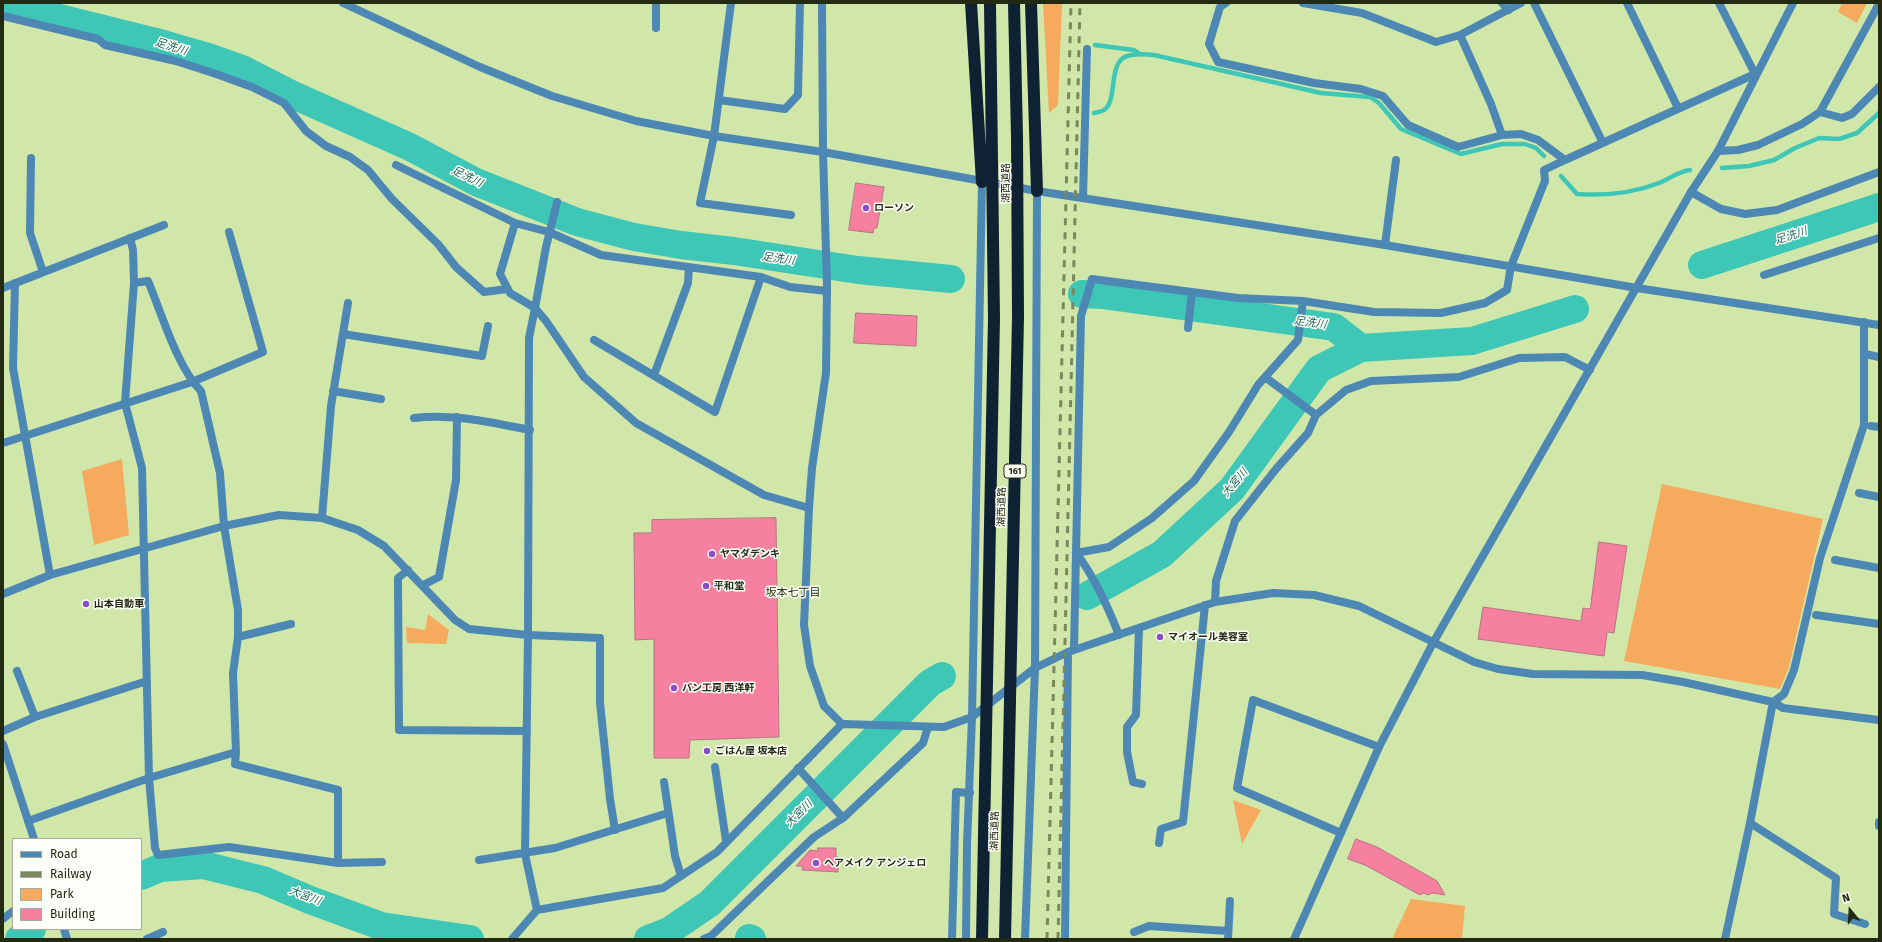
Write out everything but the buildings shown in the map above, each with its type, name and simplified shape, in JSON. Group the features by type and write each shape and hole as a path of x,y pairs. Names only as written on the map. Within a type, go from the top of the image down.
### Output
{"highway":[{"path":"971,3 982,182"},
{"name":"湖西道路","path":"982,939 994,318 990,3"},
{"name":"湖西道路","path":"1005,939 1018,318 1017,137 1014,3"},
{"path":"1031,3 1038,191"}],"street":[{"path":"343,3 480,67 552,96 636,121 714,136 823,152 982,182 1385,245 1637,288 1879,325"},
{"path":"656,3 656,28"},
{"path":"731,3 714,136 700,203 791,215"},
{"path":"719,100 784,109 798,95 800,3"},
{"path":"822,3 823,152 827,288 826,373 812,468 804,625 810,666 824,706 842,724 944,727 972,717 1035,668 1071,651 1215,602 1273,593 1314,595 1359,606 1474,662 1498,669 1533,674 1642,676 1683,682 1773,702 1783,708 1879,720"},
{"path":"1226,3 1220,7 1209,44 1218,62 1314,83 1361,89 1383,96 1408,124 1458,147 1502,135 1521,134 1538,140 1565,160"},
{"path":"1303,3 1362,13 1436,42 1460,35 1521,3"},
{"path":"1502,3 1509,10"},
{"path":"1534,3 1603,143"},
{"path":"1627,3 1678,108"},
{"path":"1719,3 1756,74"},
{"path":"1294,939 1379,747 1433,643 1691,192 1718,151 1793,3"},
{"path":"1718,151 1738,150 1758,145 1802,124 1820,112 1879,4"},
{"path":"3,16 98,39 105,44 196,67 252,87 284,104 306,131 326,146 350,157 368,170 392,199 438,244 456,267 484,292 508,289"},
{"path":"1460,35 1491,104 1502,135"},
{"path":"1083,198 1087,49"},
{"path":"1065,939 1071,651 1076,553 1081,316 1092,279 1238,298 1303,301 1374,312 1440,313 1485,303 1507,290 1511,266 1545,181 1544,170 1678,108 1756,74"},
{"path":"1820,112 1842,118 1852,114 1879,87"},
{"path":"31,158 30,233 43,272"},
{"path":"1385,245 1396,160"},
{"path":"396,165 515,223 550,229 601,255 761,277 790,287 827,288"},
{"path":"1691,192 1721,209 1745,214 1777,210 1879,172"},
{"path":"966,939 966,844 970,793 972,717 982,182"},
{"path":"1025,939 1035,668 1038,191"},
{"path":"538,910 525,854 530,430 529,338 550,229 557,202"},
{"path":"515,223 500,274 510,293 535,308 546,320 584,377 636,423 764,495 809,508"},
{"path":"3,288 164,225"},
{"path":"3,443 192,382 263,352 229,232"},
{"path":"130,238 133,250 134,283 125,404 142,468 150,778 155,848 158,855 229,847 338,863 382,862"},
{"path":"1764,275 1879,238"},
{"path":"654,376 688,283 689,267"},
{"path":"594,340 715,412 761,277"},
{"path":"134,283 148,281 181,363 192,382 201,391 220,473 224,526 238,610 238,638 233,673 236,752 235,764 338,790 338,863"},
{"path":"14,283 13,368 24,437 50,575"},
{"path":"1188,328 1192,292"},
{"path":"1076,553 1109,547 1152,518 1194,481 1266,377 1298,340 1303,301"},
{"path":"322,518 333,391 348,303"},
{"path":"1725,939 1750,823 1773,702 1784,694 1794,670 1820,558 1864,425 1864,322"},
{"path":"343,334 482,356 488,326"},
{"path":"1865,354 1879,356"},
{"path":"1215,602 1216,581 1235,521 1276,469 1308,433 1316,414 1346,390 1371,381 1459,377 1519,358 1564,357 1590,370"},
{"path":"1266,377 1316,414"},
{"path":"333,391 381,399"},
{"path":"414,418 432,416 457,418 530,430"},
{"path":"423,585 439,577 456,480 457,418"},
{"path":"1859,494 1879,497"},
{"path":"3,594 50,575 224,526 279,515 322,518 358,530 384,546 455,620 469,629 528,635 600,638 600,703 610,799 615,830"},
{"path":"1076,553 1085,565 1108,608 1119,635"},
{"path":"1835,560 1879,568"},
{"path":"408,570 398,578 399,730 527,731"},
{"path":"1159,843 1162,829 1183,822 1205,605"},
{"path":"1816,615 1879,624"},
{"path":"238,638 291,624"},
{"path":"1139,628 1136,715 1127,728 1127,752 1133,782 1142,784"},
{"path":"17,671 35,717"},
{"path":"3,731 35,717 147,681"},
{"path":"1341,833 1237,788 1253,700 1379,747"},
{"path":"512,939 538,910 663,888 717,852 726,841 842,724"},
{"path":"704,939 711,936 748,902 814,837 842,817 923,743 928,727"},
{"path":"3,744 34,838"},
{"path":"28,821 150,778 236,752"},
{"path":"715,767 726,841"},
{"path":"798,769 842,817"},
{"path":"664,782 675,856 681,876"},
{"path":"952,939 956,792 970,793"},
{"path":"479,860 556,848 668,813"},
{"path":"1750,823 1836,878 1834,914 1865,924"},
{"path":"1134,932 1149,926 1228,935 1230,901"},
{"path":"3,918 12,912"},
{"path":"147,939 163,932"}],"green space":[{"path":"1043,3 1062,3 1058,105 1049,113"},
{"path":"1842,3 1867,3 1857,23 1838,12"},
{"path":"122,459 129,535 94,545 82,471"},
{"path":"1662,484 1823,519 1789,667 1780,689 1624,661"},
{"path":"428,614 449,630 446,644 407,643 406,627 425,630"},
{"path":"1233,800 1261,810 1242,844"},
{"path":"1411,899 1465,906 1462,939 1392,939"}],"waterway":[{"name":"足洗川","path":"3,4 156,42 208,57 242,69 291,94 410,147 476,182 577,222 634,237 681,245 734,251 858,270 951,279"},
{"path":"1095,45 1134,50 1140,54"},
{"path":"1094,113 1103,111 1108,106 1116,69 1123,58 1126,56 1142,54 1154,55 1321,93 1370,97 1379,103 1401,129 1461,154 1502,144 1525,144 1536,148 1544,156"},
{"path":"1722,168 1749,166 1774,160 1795,148 1819,138 1839,139 1857,133 1879,113"},
{"path":"1561,176 1577,194 1598,195 1639,189 1659,183 1678,173 1690,170"},
{"name":"足洗川","path":"1702,265 1879,207"},
{"name":"足洗川","path":"1082,294 1102,295 1334,327 1361,348 1472,341 1575,309"},
{"name":"大宮川","path":"1087,596 1162,554 1232,489 1319,369 1361,348"},
{"name":"大宮川","path":"648,939 669,931 710,903 930,683 942,676"},
{"name":"大宮川","path":"142,876 160,868 203,865 263,880 310,900 381,926 470,939"},
{"name":"大宮川","path":"19,939 31,930"}],"railway":[{"path":"1047,939 1071,3"},
{"path":"1058,939 1080,3"}],"place":[{"name":"ローソン","path":"866,208"},
{"name":"ヤマダデンキ","path":"712,554"},
{"name":"平和堂","path":"706,586"},
{"name":"山本自動車","path":"86,604"},
{"name":"マイオール美容室","path":"1160,637"},
{"name":"パン工房 西洋軒","path":"674,688"},
{"name":"ごはん屋 坂本店","path":"707,751"},
{"name":"ヘアメイク アンジェロ","path":"816,863"}],"district":[{"name":"坂本七丁目","path":"793,593"}]}
